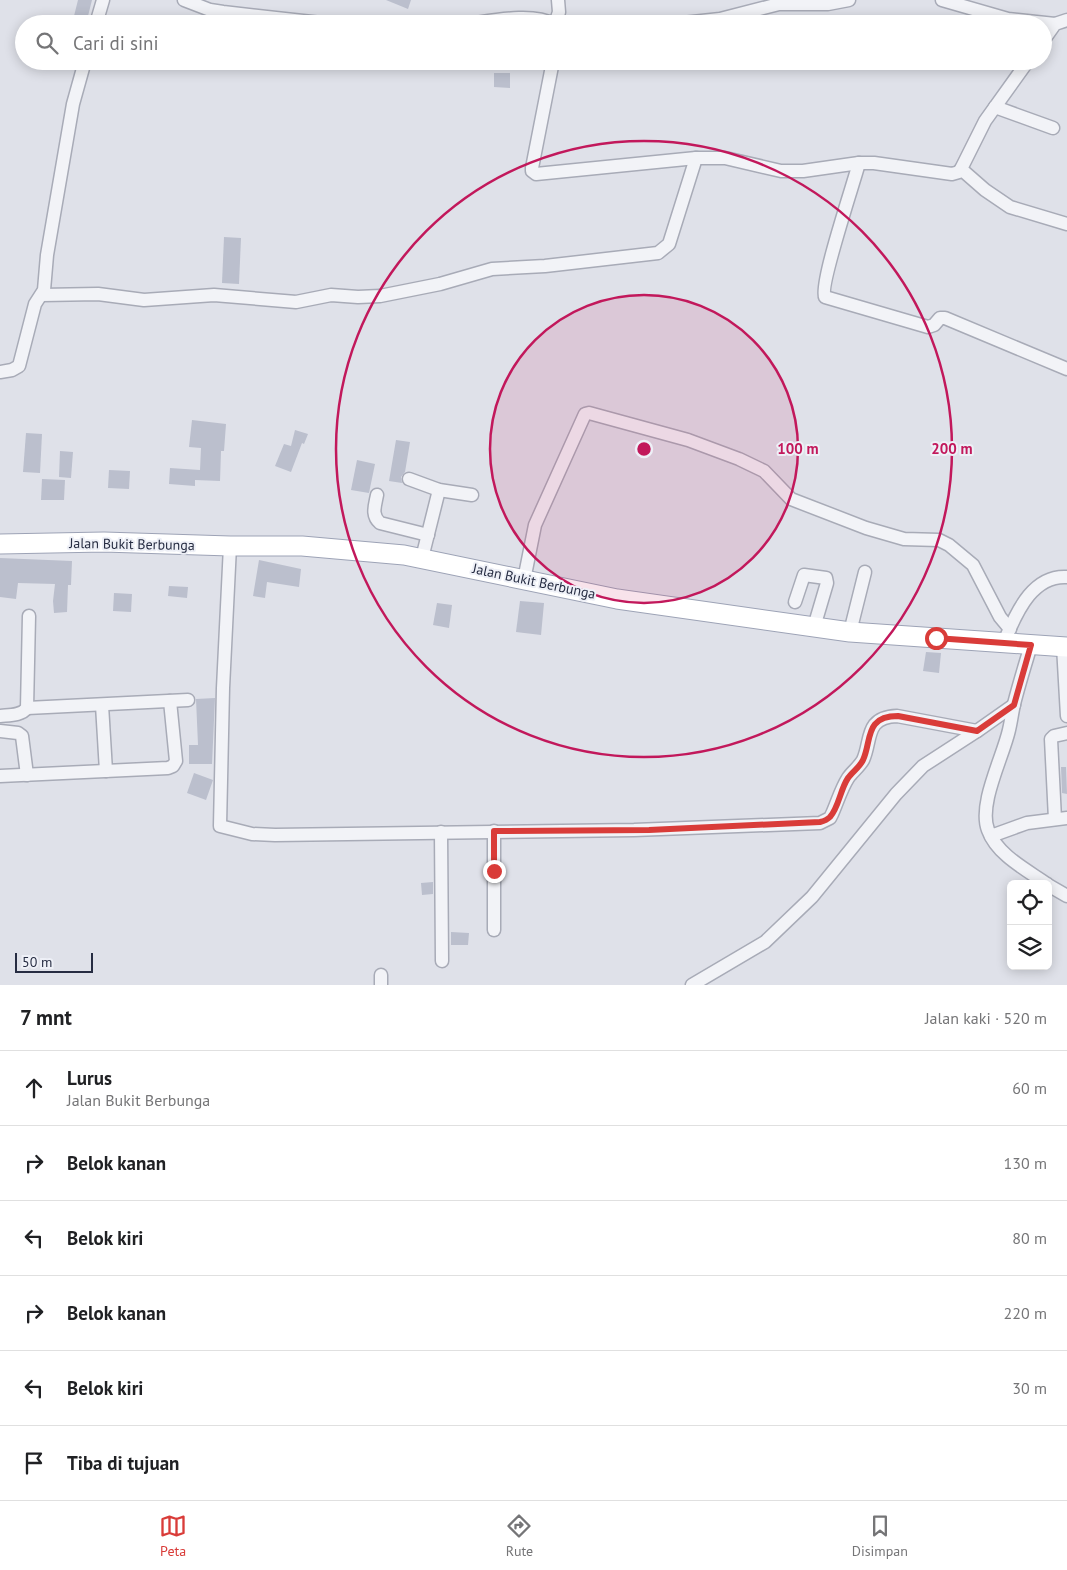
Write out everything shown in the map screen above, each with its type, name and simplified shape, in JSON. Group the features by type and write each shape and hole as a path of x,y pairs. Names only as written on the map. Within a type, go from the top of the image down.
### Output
{"main road":[{"name":"Jalan Bukit Berbunga","path":"0,544 104,542 302,546 404,555 663,606 850,632 1006,636 1031,645 1065,647"}],"street":[{"path":"99,15 103,0"},
{"path":"184,0 210,10 250,15"},
{"path":"558,0 558,15"},
{"path":"736,15 779,4 842,3 849,0"},
{"path":"942,0 994,15"},
{"path":"1052,32 1061,22"},
{"path":"0,372 12,370 19,366 35,304 44,290 47,255 73,104 82,70"},
{"path":"551,70 532,168 532,171 536,174 696,158 725,158 781,171 809,170 859,162 874,162 952,174 959,172 985,121 1022,70"},
{"path":"995,108 1054,128"},
{"path":"42,295 104,294 144,300 214,296 296,302 338,294 358,297 380,296 440,284 492,270 546,266 658,253 669,244 696,158"},
{"path":"859,162 827,272 823,292 825,297 928,326 934,325 940,318 944,318 1067,369"},
{"path":"961,169 985,190 1010,207 1067,224"},
{"path":"524,580 535,525 585,414 589,413 688,440 739,459 764,471 792,499 866,528 904,538 944,542 968,559 973,565 1000,616 1006,636"},
{"path":"409,478 439,490 472,495"},
{"path":"422,558 439,490"},
{"path":"377,495 374,512 375,517 380,523 428,535"},
{"path":"230,546 223,688 220,826 264,835 634,830 820,822 826,820 832,814 848,778 863,760 869,734 880,720 898,716 977,731"},
{"path":"850,632 865,572"},
{"path":"795,602 804,575 826,578 827,583 814,627"},
{"path":"1006,636 1025,602 1041,583 1052,578 1067,577"},
{"path":"0,716 18,714 24,712 27,708 29,616"},
{"path":"1031,645 1014,705 1009,731 988,796 986,819 988,830 996,844 1009,857 1041,880"},
{"path":"1065,647 1067,716"},
{"path":"27,708 188,700"},
{"path":"0,776 168,768 173,766 176,761 170,701"},
{"path":"102,705 106,771"},
{"path":"692,985 765,942 812,897 896,794 923,766 1014,705"},
{"path":"0,731 18,733 22,736 27,775"},
{"path":"991,836 1027,823 1061,819 1051,739 1054,736 1067,733"},
{"path":"494,831 494,930"},
{"path":"441,832 442,960"},
{"path":"1052,887 1067,896"}],"building":[{"path":"78,0 92,0 88,15 74,15"},
{"path":"386,0 411,0 408,9"},
{"path":"494,73 510,73 510,88 494,87"},
{"path":"224,237 241,238 239,284 222,283"},
{"path":"192,420 226,424 224,451 221,451 220,481 195,480 195,486 169,484 170,468 200,470 201,448 189,447"},
{"path":"295,430 308,434 304,444 302,443 291,472 275,466 284,444 291,446"},
{"path":"26,433 42,434 40,473 23,472"},
{"path":"396,440 410,442 405,472 401,477 402,483 389,481"},
{"path":"60,451 73,452 71,478 59,477"},
{"path":"357,460 375,464 369,493 351,490"},
{"path":"109,470 130,471 129,489 108,488"},
{"path":"42,479 65,480 64,500 41,500"},
{"path":"0,558 72,561 71,585 68,585 67,612 54,613 55,584 18,583 16,599 0,597"},
{"path":"259,560 301,569 299,587 267,582 265,598 253,596"},
{"path":"169,586 188,587 187,598 168,596"},
{"path":"114,593 132,594 131,612 113,611"},
{"path":"520,601 544,603 541,635 516,632"},
{"path":"437,603 452,605 449,628 433,625"},
{"path":"926,652 941,653 939,673 923,671"},
{"path":"215,698 212,764 189,764 189,745 198,745 196,699"},
{"path":"1061,767 1066,767 1067,794 1062,793"},
{"path":"194,773 213,780 206,800 187,793"},
{"path":"433,882 433,894 422,895 421,883"},
{"path":"451,932 469,933 468,945 451,945"}],"route":[{"path":"494,871 494,831 680,829 820,822 830,818 848,778 863,760 869,734 880,720 898,716 977,731 1014,705 1031,645 936,638"}]}
